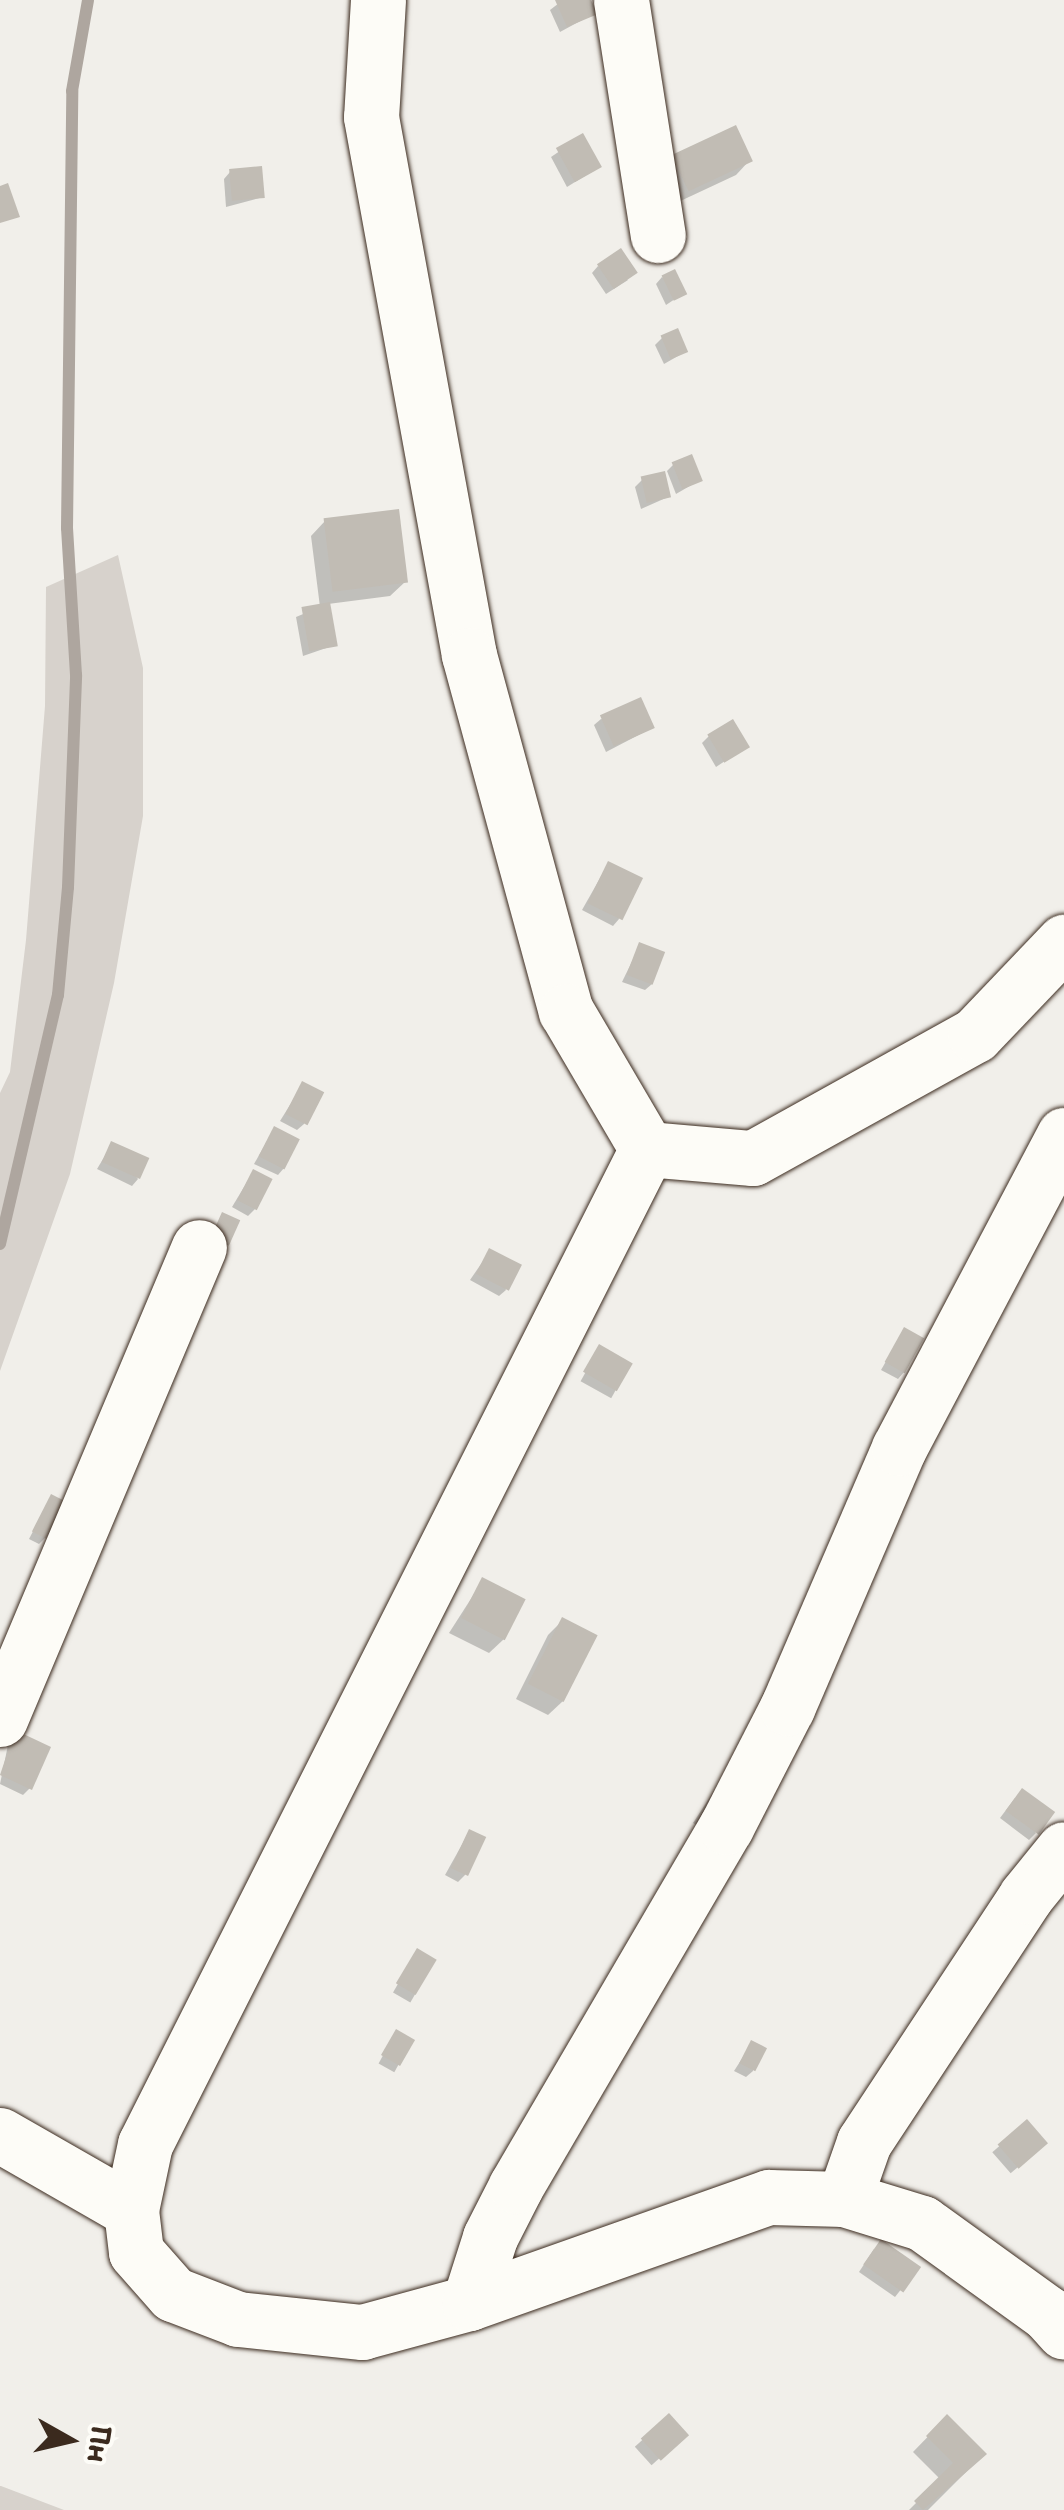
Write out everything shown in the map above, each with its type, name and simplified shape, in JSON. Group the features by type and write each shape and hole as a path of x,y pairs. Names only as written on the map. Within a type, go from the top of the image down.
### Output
{"street":[{"path":"378,0 372,116 469,655 566,1011 647,1149"},
{"path":"621,0 658,235"},
{"path":"647,1149 753,1158 974,1035 1064,942"},
{"path":"470,2303 490,2236 516,2186 726,1827 787,1708 898,1448 1064,1134"},
{"path":"647,1149 145,2144 131,2210 136,2252 172,2294 238,2318 362,2332 470,2303 769,2197 844,2199 922,2223 1047,2313 1064,2332"},
{"path":"0,1719 199,1247"},
{"path":"844,2199 864,2142 1026,1896 1064,1849"},
{"path":"0,2135 131,2210"}],"shaded area":[{"path":"118,555 143,668 143,816 114,983 70,1174 0,1371 0,1093 10,1072 26,940 45,706 46,587"},
{"path":"1,2486 64,2510 0,2510"}],"building":[{"path":"555,0 591,0 598,14 567,27"},
{"path":"736,125 753,161 689,191 672,155"},
{"path":"583,133 602,167 575,182 556,148"},
{"path":"262,166 265,198 232,201 229,169"},
{"path":"8,183 20,217 0,223 0,186"},
{"path":"621,248 638,273 614,289 597,264"},
{"path":"675,269 687,294 674,301 662,276"},
{"path":"678,328 688,352 671,359 661,335"},
{"path":"692,454 703,481 682,489 672,462"},
{"path":"665,471 671,497 647,503 641,477"},
{"path":"399,509 408,582 333,592 324,518"},
{"path":"330,602 338,646 309,651 301,607"},
{"path":"641,697 655,728 614,746 600,715"},
{"path":"733,719 750,747 724,763 707,734"},
{"path":"608,861 643,878 622,920 587,903"},
{"path":"639,942 665,952 653,985 626,975"},
{"path":"302,1081 324,1092 307,1125 285,1114"},
{"path":"274,1126 300,1139 284,1169 259,1156"},
{"path":"111,1141 149,1158 140,1179 102,1162"},
{"path":"253,1169 273,1179 257,1210 237,1200"},
{"path":"222,1212 240,1220 229,1246 211,1238"},
{"path":"489,1248 522,1265 509,1291 476,1274"},
{"path":"904,1327 924,1338 905,1373 885,1362"},
{"path":"599,1344 633,1364 617,1391 583,1372"},
{"path":"51,1494 65,1501 46,1539 32,1531"},
{"path":"482,1577 526,1599 505,1640 461,1618"},
{"path":"562,1617 598,1635 564,1702 528,1684"},
{"path":"15,1730 51,1747 32,1790 0,1775"},
{"path":"1022,1788 1055,1812 1039,1835 1006,1811"},
{"path":"469,1829 486,1837 468,1876 451,1868"},
{"path":"417,1948 437,1960 416,1995 396,1983"},
{"path":"396,2029 415,2040 400,2066 381,2055"},
{"path":"751,2040 767,2048 755,2071 739,2063"},
{"path":"1027,2119 1048,2143 1019,2169 998,2145"},
{"path":"881,2239 921,2267 903,2292 863,2264"},
{"path":"669,2413 689,2435 661,2461 641,2438"},
{"path":"947,2414 987,2454 923,2510 914,2501 953,2463 926,2436"}],"waterway":[{"path":"0,1244 58,995 68,887 76,675 67,528 72,91 88,0"}]}
